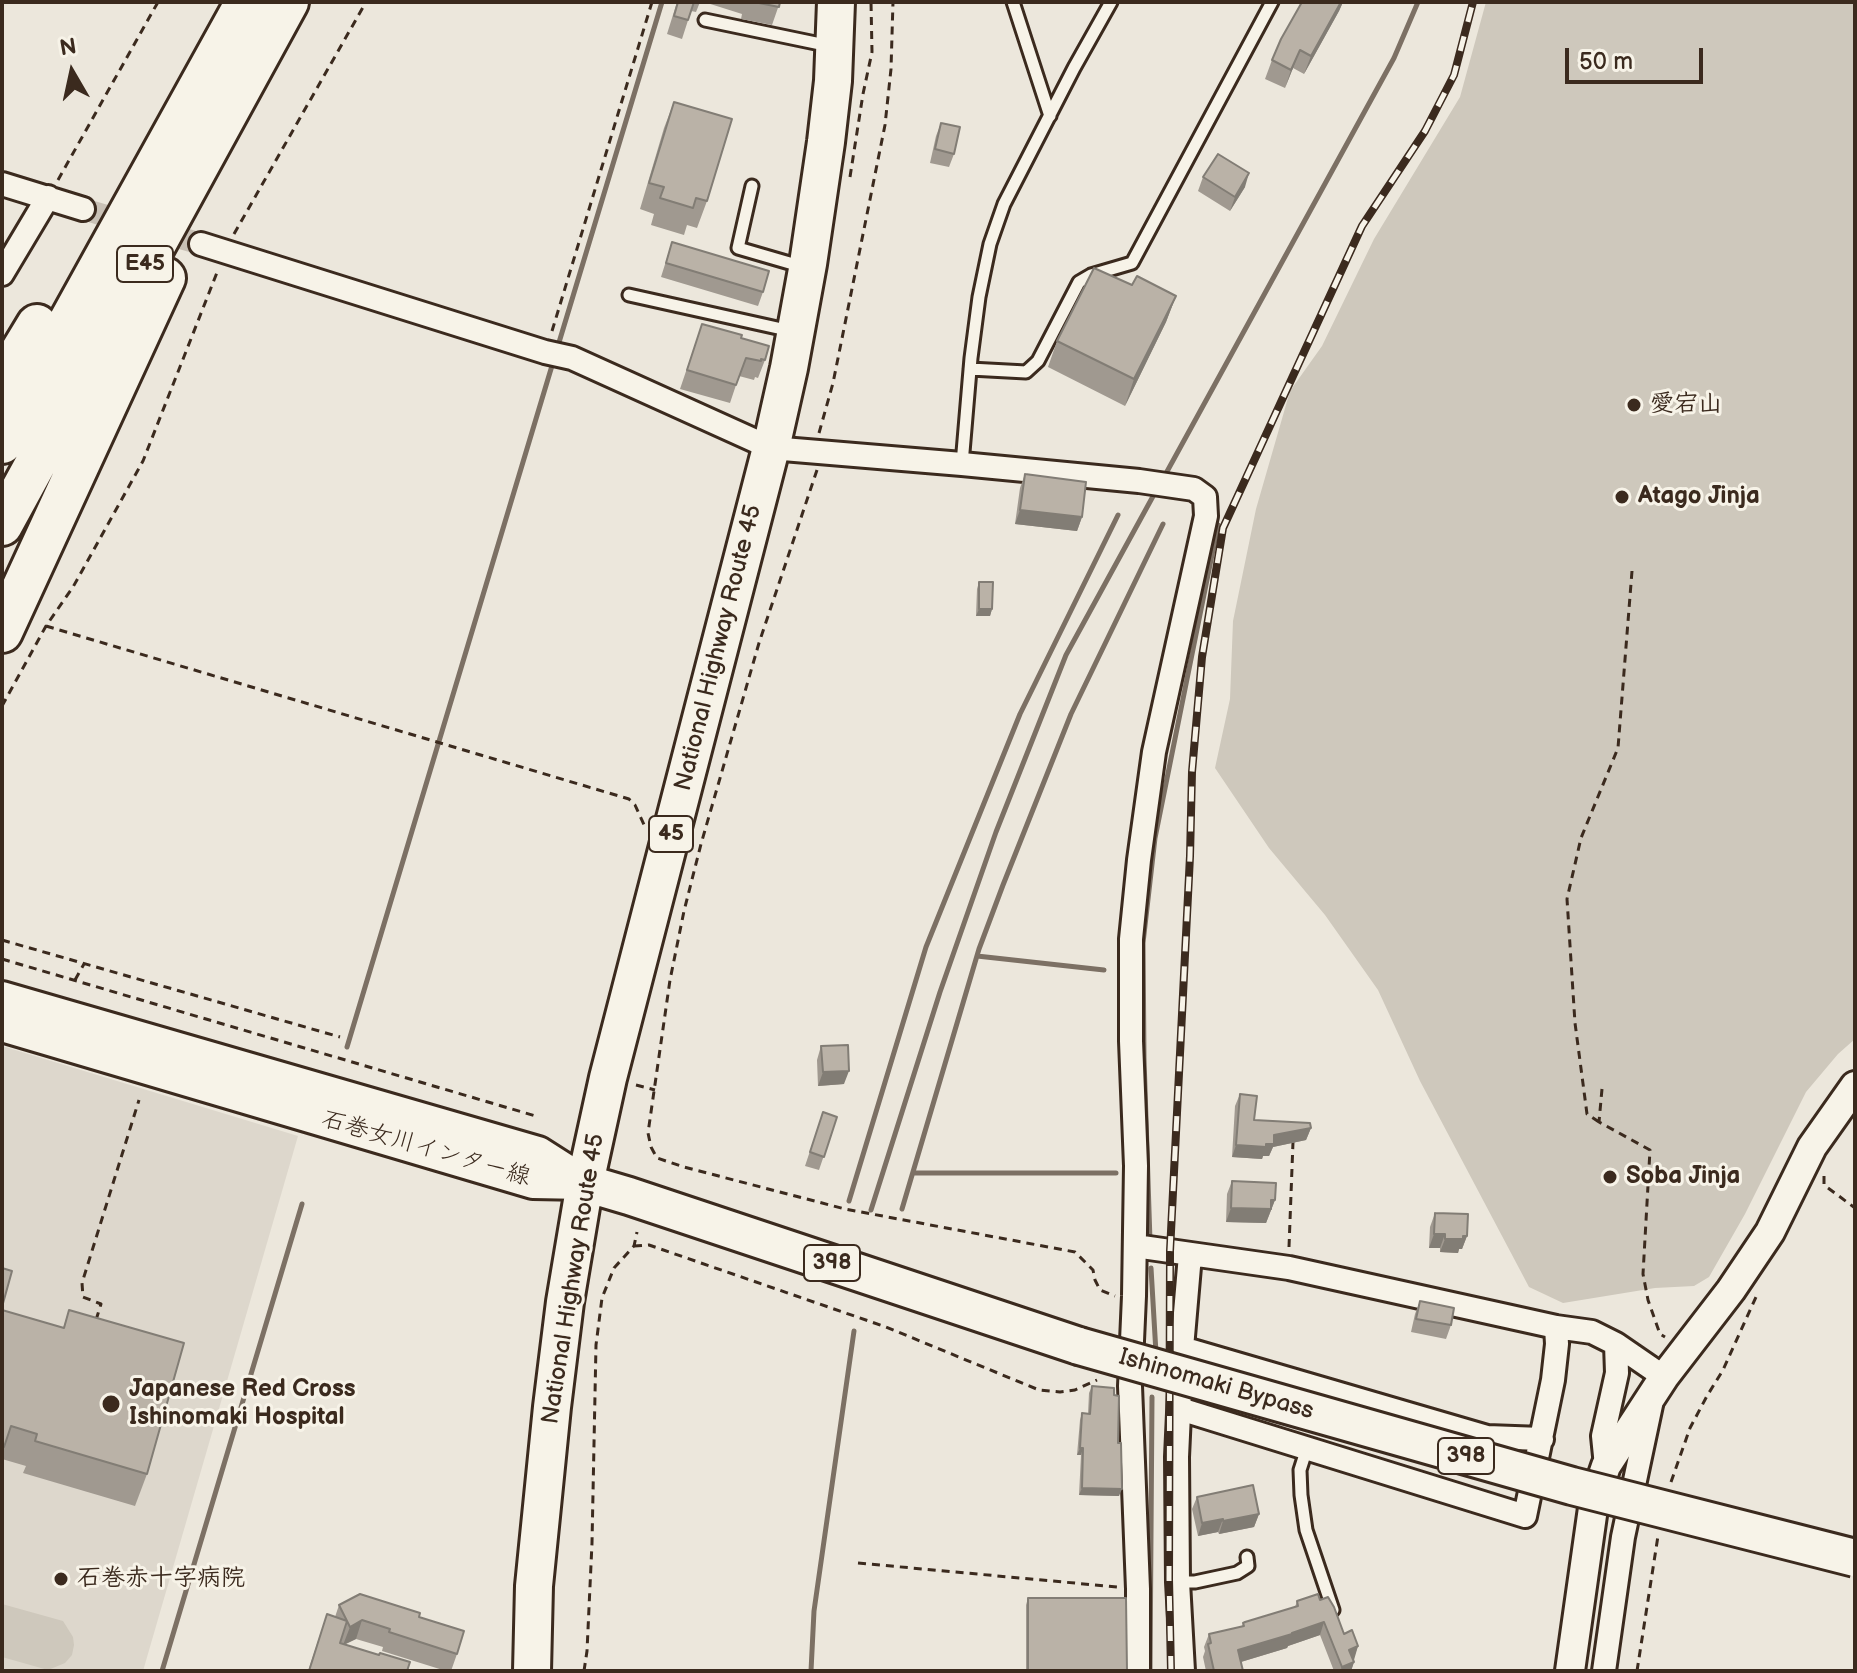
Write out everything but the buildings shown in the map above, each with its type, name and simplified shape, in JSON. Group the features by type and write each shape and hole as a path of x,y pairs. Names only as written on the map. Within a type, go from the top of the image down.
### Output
{"highway":[{"path":"2,383 225,2"},
{"name":"E45","path":"2,443 246,2"},
{"name":"E45","path":"2,525 288,2"},
{"name":"National Highway Route 45","path":"532,1671 534,1586 552,1407 565,1302 585,1183 608,1078 771,448 808,264 833,81 836,2"},
{"path":"2,632 195,212 237,96"},
{"name":"Ishinomaki Bypass","path":"585,1183 1079,1346 1572,1486 1855,1558"}],"main road":[{"name":"石巻女川インター線","path":"2,998 538,1153 585,1183"},
{"name":"石巻女川インター線","path":"2,1025 533,1182 585,1183"}],"street":[{"path":"2,184 83,209"},
{"path":"2,274 48,197"},
{"path":"201,244 572,358 771,448 1177,485 1194,489 1205,497 1206,516 1154,752 1131,939 1136,1166 1130,1386 1138,1671"},
{"path":"1570,1671 1594,1501 1606,1466 1659,1384 1731,1290 1770,1232 1812,1147 1855,1086"},
{"path":"1135,1246 1289,1268 1556,1327 1592,1332 1616,1344 1659,1384"},
{"path":"1183,1671 1178,1582 1177,1457 1190,1255"},
{"path":"1180,1409 1525,1516 1553,1380 1556,1327"},
{"path":"1606,1466 1603,1436 1617,1373 1616,1344"},
{"path":"1182,1348 1487,1437 1542,1439"},
{"path":"1604,1671 1623,1537 1659,1384"}],"lane":[{"path":"1013,2 1050,116"},
{"path":"962,464 979,297 990,244 1004,204 1111,2"},
{"path":"970,369 1026,372 1038,361 1079,282 1091,275 1132,263 1272,2"},
{"path":"705,20 835,48"},
{"path":"752,186 738,248 793,264 808,264"},
{"path":"629,295 795,333"},
{"path":"1307,1448 1300,1470 1306,1530 1333,1613"},
{"path":"1178,1582 1195,1582 1237,1573 1248,1566 1247,1557"}],"path":[{"path":"48,197 158,2"},
{"path":"2,706 143,461 225,251 366,2"},
{"path":"552,353 652,2"},
{"path":"893,2 885,125 818,453 759,643 684,911 670,980 648,1133 657,1158 684,1167 845,1209 1075,1252 1093,1270 1100,1290 1114,1296 1134,1296"},
{"path":"1632,571 1618,748 1581,838 1567,899 1575,1023 1587,1114 1650,1150 1643,1274 1660,1334 1685,1350"},
{"path":"46,626 629,799 646,829"},
{"path":"2,940 340,1037"},
{"path":"2,959 539,1117"},
{"path":"75,980 84,964"},
{"path":"1599,1122 1602,1089"},
{"path":"95,1325 101,1304 83,1297 82,1283 139,1100"},
{"path":"1825,1129 1828,1142 1824,1185 1855,1208"},
{"path":"1289,1268 1293,1138"},
{"path":"584,1671 592,1543 596,1345 602,1298 614,1268 634,1246 637,1232"},
{"path":"634,1246 649,1245 886,1327 1039,1390 1075,1390 1095,1379 1130,1386"},
{"path":"1668,1488 1690,1428 1723,1370 1757,1295"},
{"path":"1637,1671 1658,1536"},
{"path":"858,1563 1138,1589"}],"shaded area":[{"path":"1486,2 1855,2 1855,1039 1806,1092 1745,1214 1709,1277 1694,1286 1655,1288 1563,1303 1529,1287 1420,1081 1378,990 1325,915 1269,848 1215,768 1230,699 1233,621 1256,509 1290,391 1322,346 1374,239 1460,97"},
{"name":"Japanese Red Cross Ishinomaki Hospital","path":"2,1046 298,1136 143,1671 2,1671"},
{"path":"2,1604 63,1621 73,1637 72,1655 65,1663 48,1670 2,1657"}],"waterway":[{"path":"557,349 662,2"},
{"path":"1164,477 1394,58 1418,2"},
{"path":"347,1047 554,359"},
{"path":"871,1210 940,992 996,832 1066,655 1157,489"},
{"path":"849,1201 926,947 1020,714 1118,515"},
{"path":"902,1209 979,949 1003,885 1071,714 1163,524"},
{"path":"1150,1241 1143,943 1155,838 1218,525"},
{"path":"977,956 1104,970"},
{"path":"913,1173 1116,1173"},
{"path":"162,1671 302,1204"},
{"path":"1151,1268 1156,1353"},
{"path":"811,1671 814,1611 854,1331"},
{"path":"1150,1671 1152,1397"}],"tunnel":[{"path":"83,209 201,244"}],"railway":[{"path":"1171,1671 1170,1251 1192,772 1202,657 1223,528 1362,226 1425,131 1454,75 1473,2"}],"place":[{"name":"愛宕山","path":"1634,405"},
{"name":"Atago Jinja","path":"1622,497"},
{"name":"Soba Jinja","path":"1610,1177"},
{"name":"Japanese Red Cross Ishinomaki Hospital","path":"111,1404"},
{"name":"石巻赤十字病院","path":"61,1579"}]}
